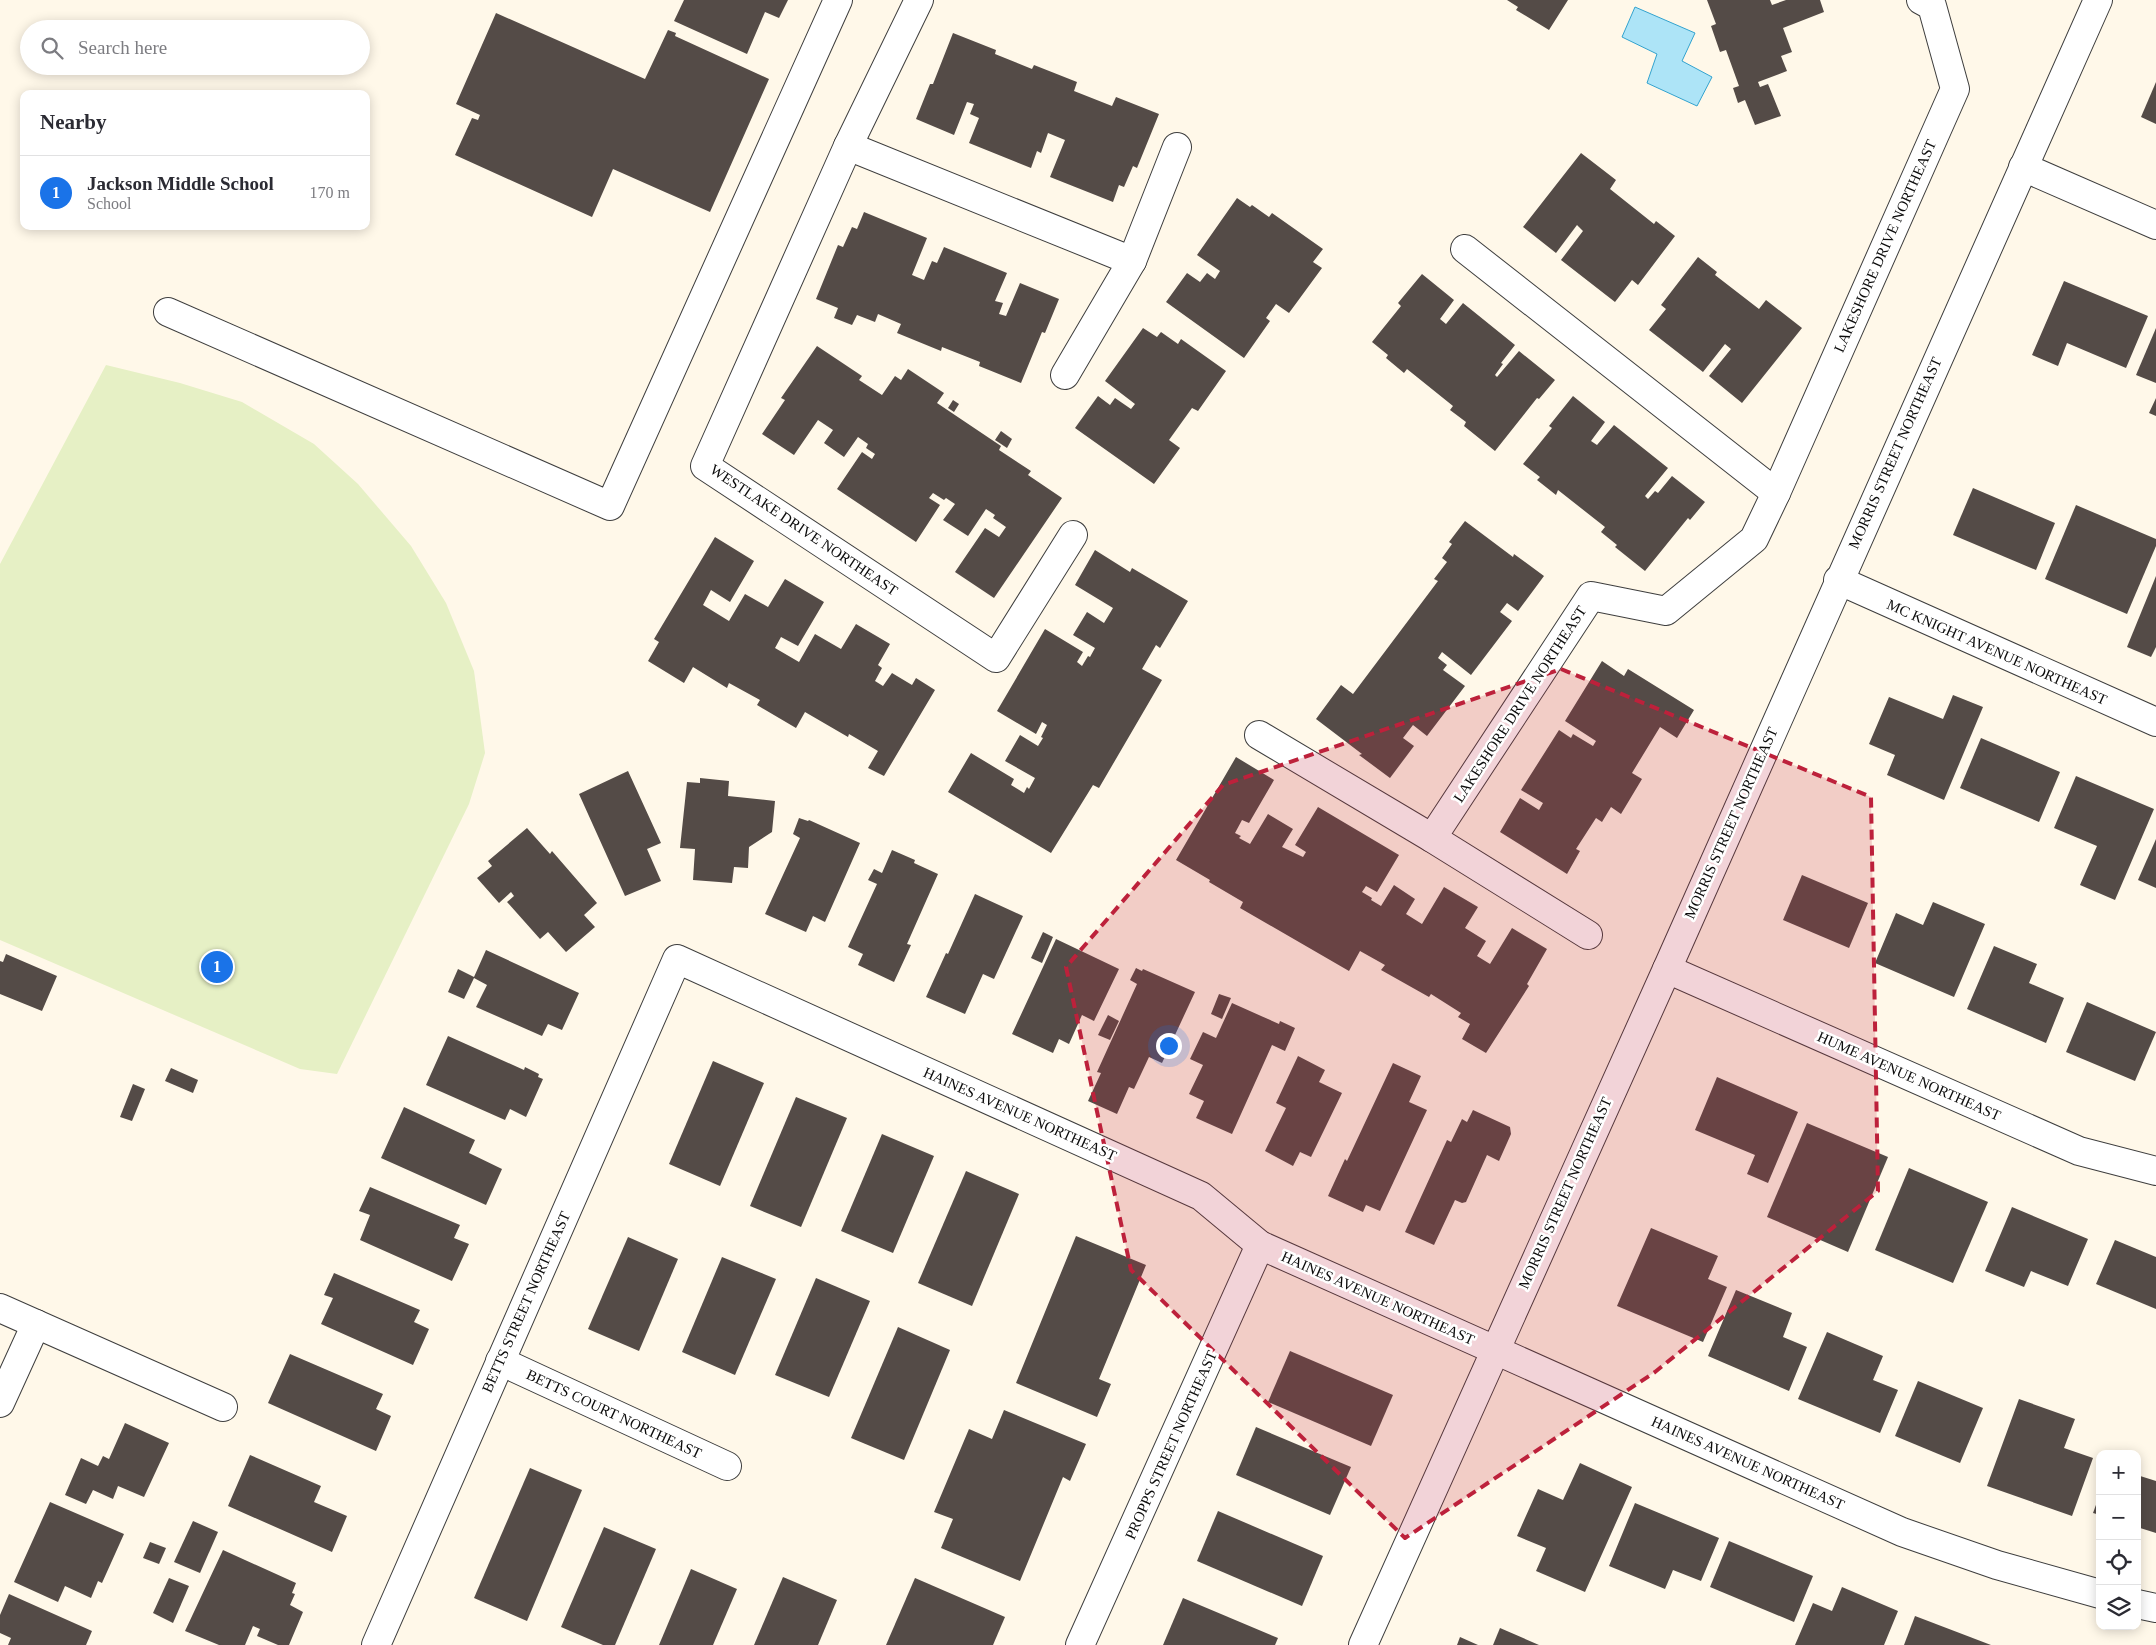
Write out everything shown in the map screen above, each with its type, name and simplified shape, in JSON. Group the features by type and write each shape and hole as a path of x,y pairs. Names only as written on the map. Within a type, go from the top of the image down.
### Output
{"street":[{"path":"168,312 610,506 838,0"},
{"name":"WESTLAKE DRIVE NORTHEAST","path":"919,0 848,146 705,466 996,658 1073,535"},
{"name":"LAKESHORE DRIVE NORTHEAST","path":"1432,838 1591,596 1666,612 1754,538 1776,493 1955,89 1932,6 1920,0"},
{"name":"MORRIS STREET NORTHEAST","path":"1362,1645 1667,969 1838,580 2098,0"},
{"path":"848,146 1132,261"},
{"path":"1065,376 1132,261 1177,147"},
{"path":"2023,167 2156,225"},
{"path":"1465,249 1776,493"},
{"name":"MC KNIGHT AVENUE NORTHEAST","path":"1838,580 2156,722"},
{"path":"1259,735 1432,838 1588,935"},
{"name":"HAINES AVENUE NORTHEAST","path":"677,959 1200,1196 1260,1245 1494,1350 1902,1532 1998,1565 2096,1593"},
{"name":"BETTS STREET NORTHEAST","path":"376,1645 677,959"},
{"name":"HUME AVENUE NORTHEAST","path":"1667,969 2079,1151 2156,1171"},
{"name":"PROPPS STREET NORTHEAST","path":"1080,1645 1260,1245"},
{"path":"0,1308 223,1407"},
{"path":"0,1403 36,1324"},
{"name":"BETTS COURT NORTHEAST","path":"500,1361 727,1466"},
{"path":"2141,1605 2156,1608"}],"highlighted area":[{"path":"1561,669 1871,797 1878,1191 1655,1372 1405,1538 1131,1270 1066,967 1223,785"}],"green space":[{"path":"106,365 180,383 242,402 314,444 358,484 411,546 446,603 474,671 485,753 469,804 337,1074 300,1069 0,940 0,564"}],"water":[{"path":"1635,7 1695,33 1682,61 1712,77 1697,106 1647,83 1657,54 1622,37"}],"building":[{"path":"684,0 788,0 779,18 765,12 747,54 674,21"},
{"path":"1507,0 1568,0 1549,30 1516,10 1518,7"},
{"path":"1707,0 1770,0 1772,5 1786,0 1820,0 1824,12 1783,28 1792,52 1781,56 1787,71 1758,82 1760,87 1768,84 1781,116 1755,125 1745,100 1738,103 1733,88 1739,86 1726,50 1720,52 1711,26 1716,24"},
{"path":"496,13 645,79 668,30 676,33 675,36 769,79 710,212 613,169 592,217 455,155 472,118 478,120 480,115 456,104"},
{"path":"953,33 996,50 995,54 1032,69 1034,65 1077,82 1074,91 1112,106 1116,97 1159,114 1137,168 1133,166 1124,187 1119,185 1113,202 1050,177 1065,140 1048,133 1041,153 1037,151 1031,168 969,143 979,118 970,114 974,104 967,102 954,135 916,119 930,84 933,84"},
{"path":"2156,82 2156,124 2141,117"},
{"path":"1581,153 1616,180 1610,189 1654,224 1656,221 1675,236 1638,285 1632,280 1615,302 1561,260 1583,231 1577,225 1556,253 1523,227"},
{"path":"1237,198 1250,207 1252,205 1269,217 1272,213 1323,249 1313,262 1322,268 1289,313 1276,304 1266,318 1270,321 1244,358 1166,302 1187,273 1200,282 1207,273 1215,279 1220,271 1197,255"},
{"path":"864,212 927,238 912,275 924,280 932,261 937,263 944,247 1007,273 995,301 1003,303 999,314 1006,316 1020,283 1059,299 1045,333 1042,332 1021,383 979,366 980,362 942,347 941,351 897,333 901,324 878,314 875,322 857,315 852,325 834,318 838,308 816,299 838,245 843,247 852,227 857,229"},
{"path":"1698,257 1717,272 1715,275 1759,309 1766,300 1802,328 1742,403 1709,376 1731,349 1725,344 1703,372 1649,330 1666,309 1661,305"},
{"path":"1422,274 1454,300 1440,319 1446,324 1463,303 1515,345 1501,363 1503,364 1495,375 1497,377 1519,351 1555,380 1539,399 1537,398 1495,451 1464,426 1466,422 1450,410 1453,406 1407,369 1404,373 1386,358 1388,355 1372,342 1401,306 1398,303"},
{"path":"2064,281 2148,316 2126,368 2067,343 2058,366 2032,355"},
{"path":"1143,328 1157,337 1161,332 1178,344 1181,339 1226,371 1198,411 1192,408 1169,440 1180,448 1154,484 1075,428 1098,396 1110,405 1115,398 1131,409 1135,404 1105,381"},
{"path":"2156,328 2156,383 2136,375"},
{"path":"817,346 862,376 859,380 882,395 895,376 901,380 908,369 944,393 937,403 1001,446 999,450 1031,471 1028,475 1062,498 994,598 955,572 985,528 999,537 1006,527 993,518 995,515 986,509 968,536 943,520 955,504 933,493 929,498 940,505 916,542 837,489 862,452 872,459 875,454 866,448 868,444 858,437 844,457 824,443 833,430 818,420 794,455 762,434 785,400 781,398"},
{"path":"1573,396 1605,422 1591,441 1597,445 1614,425 1668,468 1645,496 1648,499 1655,491 1658,493 1672,476 1705,502 1690,520 1688,518 1645,571 1615,547 1617,545 1601,532 1605,527 1558,490 1556,495 1537,480 1540,477 1523,464 1552,428 1549,426"},
{"path":"2156,398 2156,416 2149,413"},
{"path":"953,400 959,404 954,412 948,408"},
{"path":"1001,431 1012,439 1007,448 995,440"},
{"path":"1973,488 2055,523 2036,570 1953,535"},
{"path":"2076,505 2156,539 2156,546 2127,614 2045,579"},
{"path":"1465,521 1513,557 1514,554 1544,576 1518,611 1507,603 1500,612 1512,621 1471,675 1442,652 1438,658 1447,665 1443,670 1465,686 1427,736 1413,725 1403,738 1414,746 1390,778 1316,719 1341,685 1353,694 1438,581 1434,579 1447,562 1442,558 1452,544 1449,542"},
{"path":"715,537 754,561 730,602 711,590 703,605 729,621 745,594 768,607 785,579 824,602 798,646 781,637 775,648 799,662 815,634 841,649 856,624 890,644 878,665 882,668 875,681 883,686 892,673 912,685 916,678 935,690 884,776 868,768 878,751 849,734 848,737 805,712 796,728 757,705 760,700 729,683 727,688 693,667 684,683 648,661 659,642 654,639"},
{"path":"1095,550 1130,572 1132,568 1188,601 1160,648 1156,645 1142,669 1162,680 1099,788 1093,785 1051,853 948,792 971,753 1014,779 1011,785 1024,793 1027,787 1029,789 1035,778 1005,761 1020,735 1038,746 1047,725 1042,722 1036,734 997,711 1045,629 1083,652 1077,662 1082,666 1088,656 1090,657 1095,648 1073,635 1087,612 1104,623 1113,608 1075,585"},
{"path":"2156,576 2156,647 2151,657 2127,647"},
{"path":"1602,661 1624,676 1628,669 1694,710 1677,738 1660,727 1632,773 1642,779 1621,814 1611,807 1602,822 1596,818 1576,849 1580,851 1567,874 1500,832 1520,798 1539,810 1543,803 1521,790 1559,730 1571,738 1573,734 1593,746 1596,741 1565,721"},
{"path":"1953,695 1983,707 1944,800 1887,775 1895,755 1869,744 1889,697 1943,719"},
{"path":"1981,738 2060,772 2039,822 1960,788"},
{"path":"1236,757 1274,780 1249,823 1242,820 1235,833 1241,836 1239,838 1250,844 1268,814 1293,829 1282,847 1303,857 1306,852 1295,845 1318,807 1399,855 1377,892 1366,886 1362,892 1372,898 1371,900 1381,906 1394,885 1415,899 1406,914 1422,924 1444,887 1478,907 1465,928 1486,941 1477,956 1490,964 1512,928 1547,949 1527,984 1529,986 1486,1053 1462,1039 1470,1024 1458,1017 1461,1013 1431,994 1429,997 1381,970 1385,965 1360,951 1349,971 1240,908 1243,902 1176,860"},
{"path":"628,771 661,843 647,849 661,881 625,896 579,794"},
{"path":"2076,776 2154,809 2115,900 2080,885 2097,846 2054,828"},
{"path":"700,778 729,781 728,796 775,801 772,832 749,847 748,868 734,867 732,883 693,880 695,849 680,848 687,782 700,783"},
{"path":"799,818 809,820 860,843 825,922 813,916 806,932 765,914 800,838 793,834"},
{"path":"527,828 550,854 552,851 597,903 584,915 595,927 566,952 548,932 540,939 507,902 514,896 511,892 499,903 477,878 492,866 488,861"},
{"path":"2156,839 2156,888 2138,880"},
{"path":"892,850 915,860 914,863 938,874 907,944 911,945 894,982 858,965 863,954 848,947 877,884 868,880 874,869 882,873"},
{"path":"1802,875 1868,903 1849,948 1783,920"},
{"path":"975,894 1023,916 994,979 983,974 965,1014 926,997"},
{"path":"1933,902 1985,924 1954,997 1875,963 1896,913 1923,925"},
{"path":"1043,932 1053,937 1042,963 1031,958"},
{"path":"1056,939 1119,969 1094,1021 1082,1015 1069,1044 1059,1039 1053,1053 1012,1034"},
{"path":"1994,946 2037,964 2029,983 2064,998 2046,1043 1967,1009"},
{"path":"486,950 579,993 562,1030 548,1024 542,1036 476,1007 487,985 474,978 464,999 448,992 458,969 474,977"},
{"path":"6,954 57,976 42,1011 0,994 0,961 3,962"},
{"path":"1136,968 1142,971 1143,969 1195,992 1162,1063 1149,1057 1134,1089 1129,1087 1117,1114 1088,1101 1101,1073 1097,1072 1137,984 1130,980"},
{"path":"1219,994 1231,998 1222,1019 1211,1014"},
{"path":"2087,1002 2156,1032 2135,1081 2066,1052"},
{"path":"1232,1003 1279,1024 1280,1021 1295,1028 1285,1051 1272,1045 1232,1134 1196,1118 1204,1101 1189,1094 1203,1065 1190,1059 1203,1032 1216,1038"},
{"path":"1108,1015 1119,1021 1110,1040 1098,1035"},
{"path":"448,1036 524,1070 525,1067 539,1074 538,1077 543,1079 526,1117 510,1109 505,1120 426,1085"},
{"path":"1298,1056 1325,1070 1319,1082 1342,1093 1311,1157 1300,1152 1293,1166 1265,1151 1286,1108 1276,1103"},
{"path":"713,1061 764,1083 720,1186 669,1164"},
{"path":"1393,1063 1421,1076 1409,1102 1427,1110 1380,1211 1366,1205 1363,1212 1328,1196 1345,1159 1347,1161"},
{"path":"171,1068 198,1080 193,1093 165,1081"},
{"path":"1717,1077 1798,1112 1768,1183 1747,1174 1755,1155 1695,1130"},
{"path":"133,1084 145,1089 132,1121 120,1117"},
{"path":"796,1097 847,1118 801,1227 750,1206"},
{"path":"404,1107 475,1140 469,1153 502,1169 486,1205 381,1158"},
{"path":"1473,1110 1510,1127 1511,1134 1499,1161 1487,1155 1466,1202 1462,1203 1455,1200 1434,1245 1405,1232 1447,1140 1451,1142 1462,1119 1467,1122"},
{"path":"1807,1123 1888,1157 1848,1252 1767,1217"},
{"path":"882,1134 934,1156 893,1253 841,1231"},
{"path":"1909,1168 1988,1202 1953,1283 1875,1250"},
{"path":"966,1171 1019,1194 972,1306 918,1283"},
{"path":"370,1187 460,1225 454,1238 469,1244 452,1281 360,1240 370,1215 359,1211"},
{"path":"2012,1207 2088,1239 2068,1286 2031,1271 2024,1287 1985,1271"},
{"path":"1651,1228 1718,1256 1708,1279 1727,1287 1703,1342 1617,1306"},
{"path":"1076,1236 1146,1265 1099,1379 1111,1384 1097,1417 1016,1383"},
{"path":"628,1237 678,1259 639,1351 588,1329"},
{"path":"2115,1240 2156,1257 2156,1309 2096,1284"},
{"path":"722,1257 776,1279 735,1375 682,1352"},
{"path":"334,1273 420,1310 414,1322 429,1329 413,1365 321,1324 333,1298 324,1295"},
{"path":"816,1278 870,1301 829,1397 775,1375"},
{"path":"1736,1290 1792,1313 1783,1337 1807,1347 1789,1391 1708,1356"},
{"path":"898,1327 950,1350 904,1460 851,1438"},
{"path":"1827,1332 1883,1356 1873,1380 1898,1390 1880,1433 1798,1399"},
{"path":"1290,1351 1393,1395 1371,1446 1268,1402"},
{"path":"290,1354 383,1394 376,1409 391,1416 376,1451 268,1403"},
{"path":"1918,1381 1983,1408 1960,1463 1895,1436"},
{"path":"2019,1399 2075,1419 2064,1448 2093,1458 2072,1516 1987,1486"},
{"path":"1004,1410 1086,1444 1070,1481 1063,1477 1020,1581 941,1548 953,1519 934,1512 969,1429 992,1439"},
{"path":"125,1423 169,1443 144,1497 118,1486 113,1499 93,1490 86,1504 65,1495 81,1458 98,1466 103,1456 109,1459"},
{"path":"1256,1427 1351,1467 1330,1515 1236,1475"},
{"path":"250,1455 321,1486 314,1502 347,1516 332,1552 228,1506"},
{"path":"1580,1463 1632,1487 1585,1592 1536,1571 1546,1548 1517,1536 1538,1489 1563,1500"},
{"path":"530,1468 582,1490 527,1621 474,1598"},
{"path":"2141,1476 2156,1481 2156,1533 2141,1528"},
{"path":"50,1502 124,1534 102,1583 98,1581 91,1598 65,1586 58,1602 14,1582"},
{"path":"1635,1503 1719,1538 1701,1581 1673,1570 1665,1589 1609,1566"},
{"path":"1218,1511 1323,1556 1302,1606 1197,1561"},
{"path":"193,1521 218,1532 200,1573 174,1562"},
{"path":"604,1527 656,1549 615,1645 603,1645 561,1627"},
{"path":"1729,1541 1813,1576 1794,1622 1710,1587"},
{"path":"150,1542 166,1548 159,1564 143,1558"},
{"path":"223,1550 296,1583 292,1593 295,1594 290,1605 303,1612 289,1645 278,1645 257,1636 260,1629 253,1626 245,1645 219,1645 185,1631"},
{"path":"691,1569 737,1589 713,1645 659,1645"},
{"path":"783,1577 837,1600 818,1645 754,1645"},
{"path":"169,1578 189,1586 173,1623 153,1613"},
{"path":"915,1578 1005,1617 993,1645 886,1645"},
{"path":"1842,1587 1898,1611 1884,1645 1795,1645 1813,1603 1832,1611"},
{"path":"9,1594 92,1631 86,1645 8,1645 11,1638 0,1633 0,1615"},
{"path":"1183,1598 1278,1638 1275,1645 1163,1645"},
{"path":"1915,1616 1991,1645 1904,1645"},
{"path":"1500,1628 1539,1645 1493,1645"},
{"path":"1460,1637 1478,1645 1457,1645"}],"place":[{"name":"Jackson Middle School","path":"217,967"}]}
